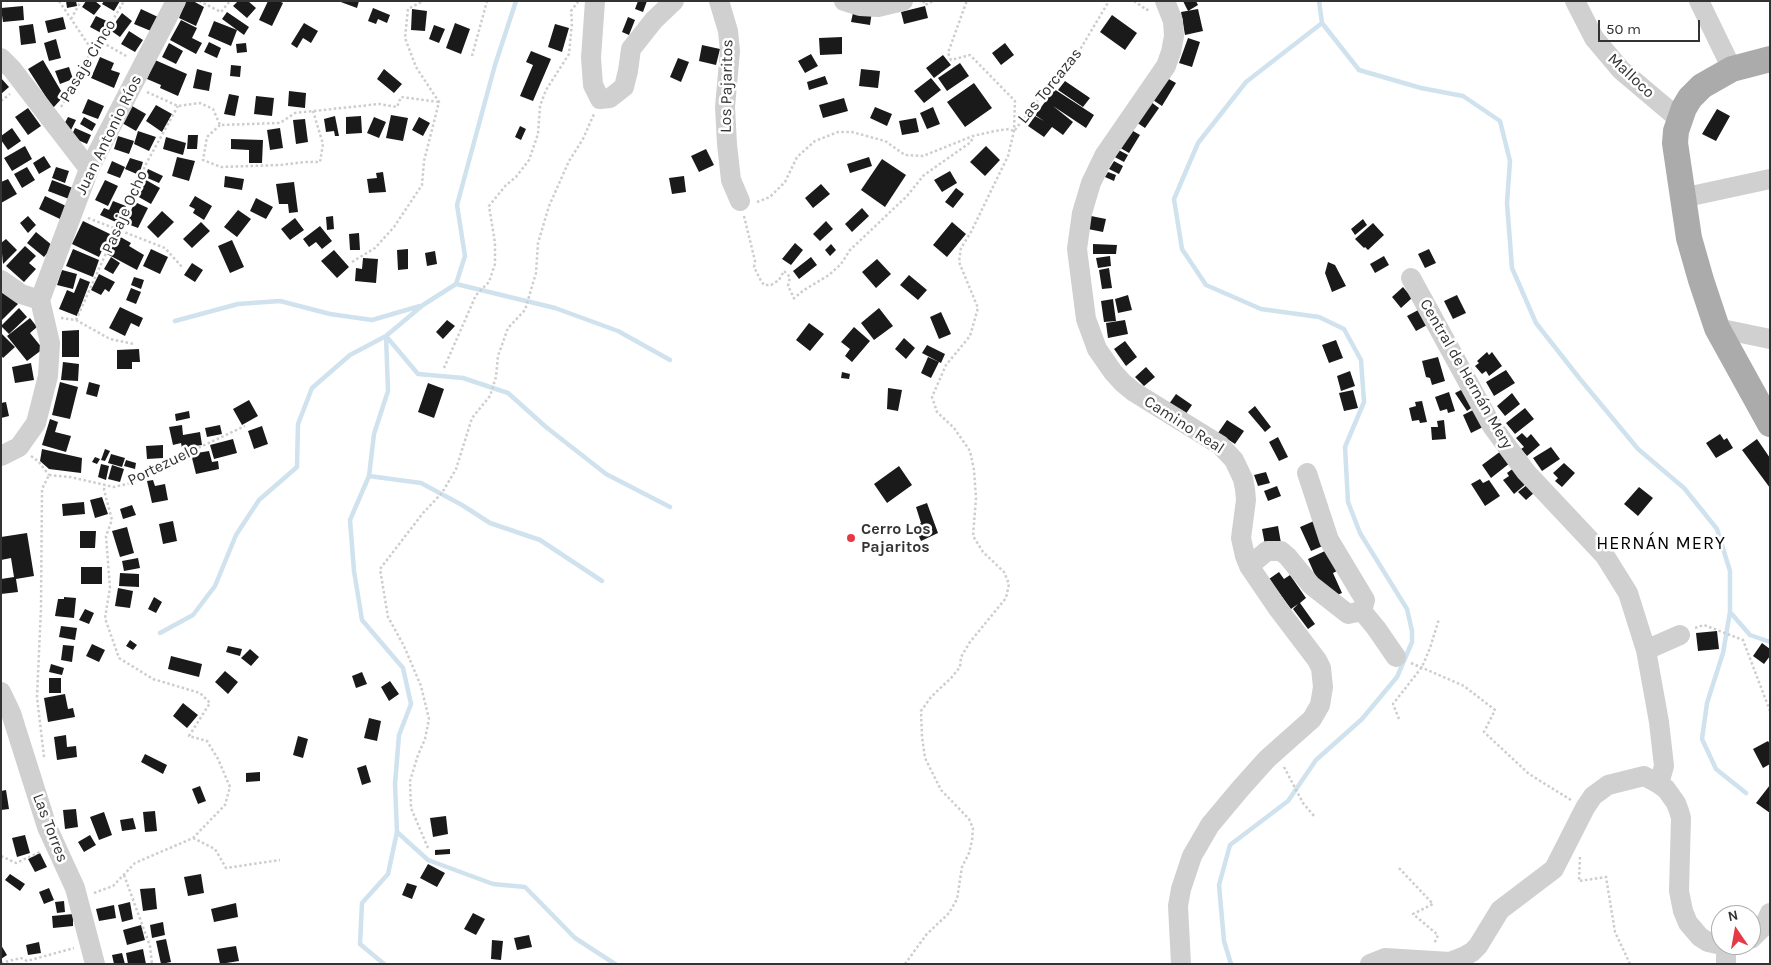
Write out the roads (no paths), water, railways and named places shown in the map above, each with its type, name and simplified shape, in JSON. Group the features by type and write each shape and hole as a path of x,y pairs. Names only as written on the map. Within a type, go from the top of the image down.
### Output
{"main road":[{"path":"1770,59 1732,70 1702,86 1684,108 1679,119 1675,143 1682,198 1694,255 1717,328 1770,424"}],"street":[{"name":"Juan Antonio Ríos","path":"40,300 89,169 176,1"},
{"path":"595,1 591,58 593,84 600,99 610,98 624,87 631,49 654,20 674,1"},
{"name":"Los Pajaritos","path":"719,1 728,31 730,51 725,107 727,144 731,180 740,201"},
{"path":"844,1 860,6 878,7 903,1"},
{"name":"Camino Real","path":"1165,1 1173,21 1174,36 1166,66 1104,156 1091,182 1082,213 1077,250 1086,319 1097,349 1123,383 1134,392 1220,445 1234,460 1243,479 1245,489 1241,538 1249,566 1317,660 1323,678 1322,696 1312,719 1267,759 1241,788 1210,825 1192,856 1181,889 1178,906 1181,964"},
{"name":"Malloco","path":"1575,1 1594,38 1621,70 1679,119"},
{"path":"1699,1 1732,70"},
{"path":"1,58 12,68 89,169"},
{"path":"1682,198 1770,179"},
{"name":"Central de Hernán Mery","path":"1411,278 1492,426 1526,472 1605,556 1628,593 1646,650 1659,722 1664,766 1659,784"},
{"path":"1,280 21,294 40,300 50,342 48,376 36,423 10,452"},
{"path":"1717,328 1770,339"},
{"path":"1307,473 1329,540 1365,600 1362,611"},
{"path":"1249,566 1267,550 1281,551 1311,585 1348,614 1362,611"},
{"path":"1362,611 1396,657"},
{"path":"1646,650 1680,635"},
{"name":"Las Torres","path":"1,692 11,713 47,827 75,888 95,964"},
{"path":"1370,964 1385,958 1450,962 1472,952 1478,946 1500,910 1554,869 1593,796 1608,785 1644,776 1659,784 1672,796 1676,803 1681,818 1679,891 1683,911 1688,922 1700,937 1711,943"},
{"path":"1761,929 1770,913"}],"waterway":[{"path":"384,964 360,944 362,903 388,874 397,832 395,784 399,735 411,704 403,668 362,620 354,571 350,520 369,476 374,434 388,391 386,336 423,305 456,284 465,256 457,205 495,65 516,1"},
{"path":"1231,964 1224,941 1219,885 1230,845 1288,801 1316,760 1362,719 1397,677 1412,642 1412,631 1407,609 1360,533 1348,502 1345,447 1364,402 1361,360 1344,329 1319,317 1261,309 1206,285 1182,249 1174,199 1198,143 1246,82 1322,23 1319,1"},
{"path":"1322,23 1359,70 1421,88 1463,96 1500,121 1510,161 1507,203 1512,268 1536,323 1638,449 1684,488 1717,529 1730,571 1730,612 1750,635 1770,642"},
{"path":"456,284 555,308 618,331 670,360"},
{"path":"175,321 238,304 280,301 330,314 372,320 420,306"},
{"path":"160,633 193,615 215,586 236,535 259,500 297,467 298,424 312,388 350,355 386,336 418,374 463,378 508,393 546,427 606,474 670,507"},
{"path":"369,476 421,483 462,505 490,523 540,540 602,581"},
{"path":"1730,612 1723,653 1707,703 1702,739 1716,769 1746,793"},
{"path":"397,832 428,860 493,884 525,887 575,938 615,964"}],"place":[{"name":"Cerro Los Pajaritos","path":"851,538"}],"district":[{"name":"HERNÁN MERY","path":"1661,544"}]}
